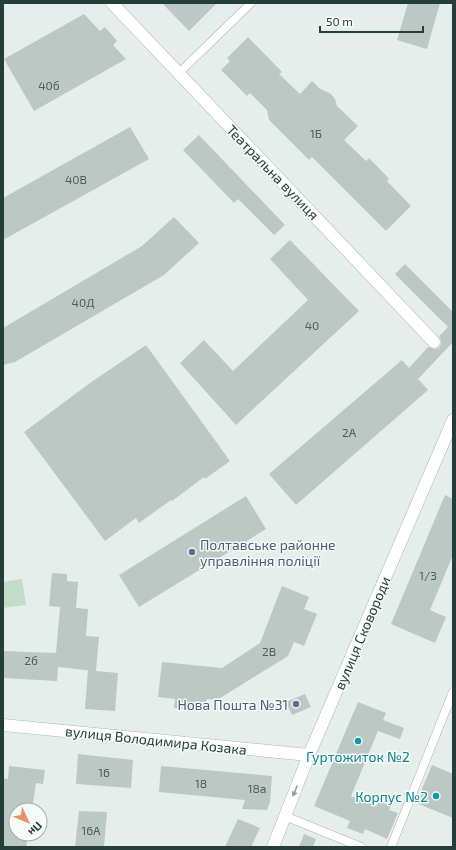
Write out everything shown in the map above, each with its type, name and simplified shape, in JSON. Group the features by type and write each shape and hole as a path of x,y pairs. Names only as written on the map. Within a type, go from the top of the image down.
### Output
{"main road":[{"name":"Театральна вулиця","path":"112,3 434,342"},
{"name":"вулиця Сковороди","path":"273,847 309,755 453,420"},
{"name":"вулиця Володимира Козака","path":"3,725 309,755"}],"lane":[{"path":"179,73 251,3"},
{"path":"391,847 453,692"},
{"path":"285,816 361,847"}],"green space":[{"path":"22,579 26,605 3,608 3,582"}],"building":[{"path":"162,3 217,3 189,31"},
{"path":"408,3 440,3 427,49 397,40"},
{"path":"84,14 100,31 105,27 117,41 113,45 126,59 34,111 4,59"},
{"path":"248,37 282,72 279,74 300,94 312,81 319,88 331,94 335,99 337,106 358,126 344,140 366,161 369,158 389,179 387,181 411,206 386,231 312,157 309,160 269,120 267,110 250,93 247,96 221,70 230,61 227,58"},
{"path":"130,127 149,159 3,240 3,198"},
{"path":"199,135 285,225 274,235 238,199 234,203 183,150"},
{"path":"174,217 199,243 164,275 15,362 3,365 3,328 142,246"},
{"path":"290,240 359,311 236,425 180,363 204,340 233,371 308,300 270,259"},
{"path":"405,264 453,312 453,342 418,379 428,390 296,505 269,474 402,360 409,368 428,347 435,349 439,348 441,344 439,336 448,327 395,274"},
{"path":"146,345 230,461 205,479 204,477 139,523 136,518 105,541 24,432 90,383"},
{"path":"445,495 453,499 453,555 430,610 446,617 435,643 391,624"},
{"name":"Полтавське районне управління поліції","path":"246,496 266,529 139,607 119,575"},
{"path":"52,573 67,574 67,581 78,582 76,608 88,609 86,636 99,637 96,671 118,673 115,711 85,709 88,670 58,667 57,681 3,678 3,651 56,653 60,607 49,606"},
{"path":"282,586 309,597 304,609 317,614 304,646 294,642 288,656 217,700 207,699 205,711 174,708 175,699 158,697 162,662 222,668 260,643"},
{"path":"305,694 311,707 292,715 286,702"},
{"path":"358,702 386,713 383,720 404,728 400,739 378,731 351,796 376,806 379,801 391,806 389,810 398,813 387,839 365,829 363,834 347,828 350,821 314,806"},
{"path":"78,754 133,760 131,788 76,784"},
{"name":"Корпус №2","path":"432,765 453,774 453,818 416,803"},
{"path":"9,766 45,770 43,784 36,783 33,802 8,802 8,842 27,842 26,847 3,847 3,778 8,779"},
{"path":"161,766 272,776 270,802 267,810 242,809 245,800 159,792"},
{"path":"79,811 107,812 104,847 75,847"},
{"path":"238,819 260,828 251,847 225,847"},
{"path":"304,834 316,839 313,847 299,847"}],"place":[{"name":"Полтавське районне управління поліції","path":"192,552"},
{"name":"Нова Пошта №31","path":"296,704"},
{"name":"Гуртожиток №2","path":"358,741"},
{"name":"Корпус №2","path":"436,796"}]}
